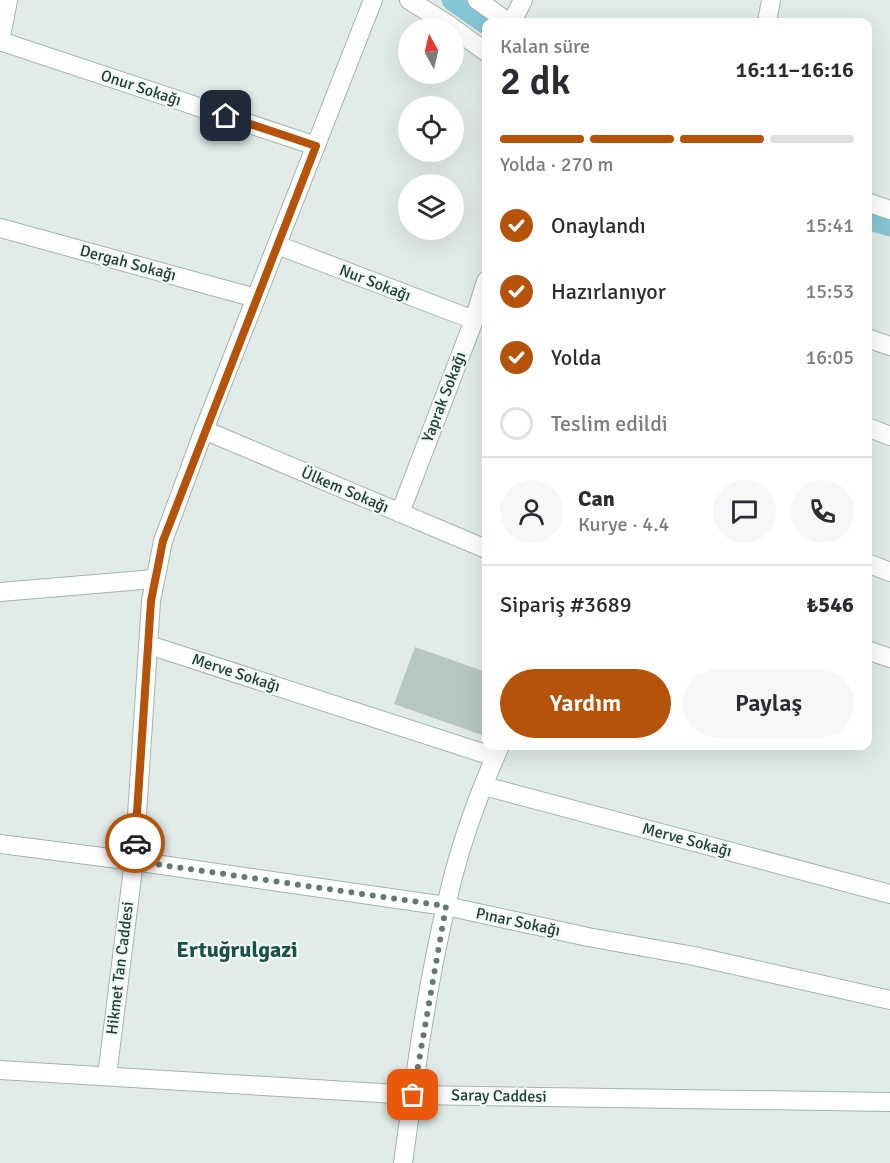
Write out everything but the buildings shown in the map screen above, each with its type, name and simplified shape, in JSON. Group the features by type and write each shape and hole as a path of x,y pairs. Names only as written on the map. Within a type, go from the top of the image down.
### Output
{"street":[{"path":"0,41 8,0"},
{"name":"Hikmet Tan Caddesi","path":"107,1076 134,861 154,579 163,541 204,430 373,0"},
{"path":"409,0 482,49"},
{"path":"477,0 504,18"},
{"path":"512,18 523,0"},
{"path":"768,18 771,0"},
{"name":"Onur Sokağı","path":"0,41 316,146"},
{"path":"872,204 890,210"},
{"name":"Dergah Sokağı","path":"0,228 256,298"},
{"name":"Nur Sokağı","path":"277,245 474,320"},
{"name":"Yaprak Sokağı","path":"400,513 482,298"},
{"path":"872,340 890,346"},
{"path":"872,429 890,436"},
{"name":"Ülkem Sokağı","path":"204,430 482,547"},
{"path":"872,565 890,572"},
{"path":"0,592 154,579"},
{"name":"Merve Sokağı","path":"148,645 482,746"},
{"path":"872,652 890,658"},
{"path":"404,1163 413,1095 446,906 470,824 497,751"},
{"name":"Merve Sokağı","path":"484,786 890,894"},
{"name":"Pınar Sokağı","path":"0,844 446,906 588,937 694,956 890,999"},
{"name":"Saray Caddesi","path":"0,1070 413,1095 890,1101"}],"waterway":[{"path":"452,0 482,21"},
{"path":"872,221 890,226"}],"way so far":[{"path":"135,843 134,861 446,906 429,992 413,1095"}],"district":[{"name":"Ertuğrulgazi","path":"237,949"}],"route":[{"path":"135,843 151,601 163,541 204,430 316,146 226,116"}]}
